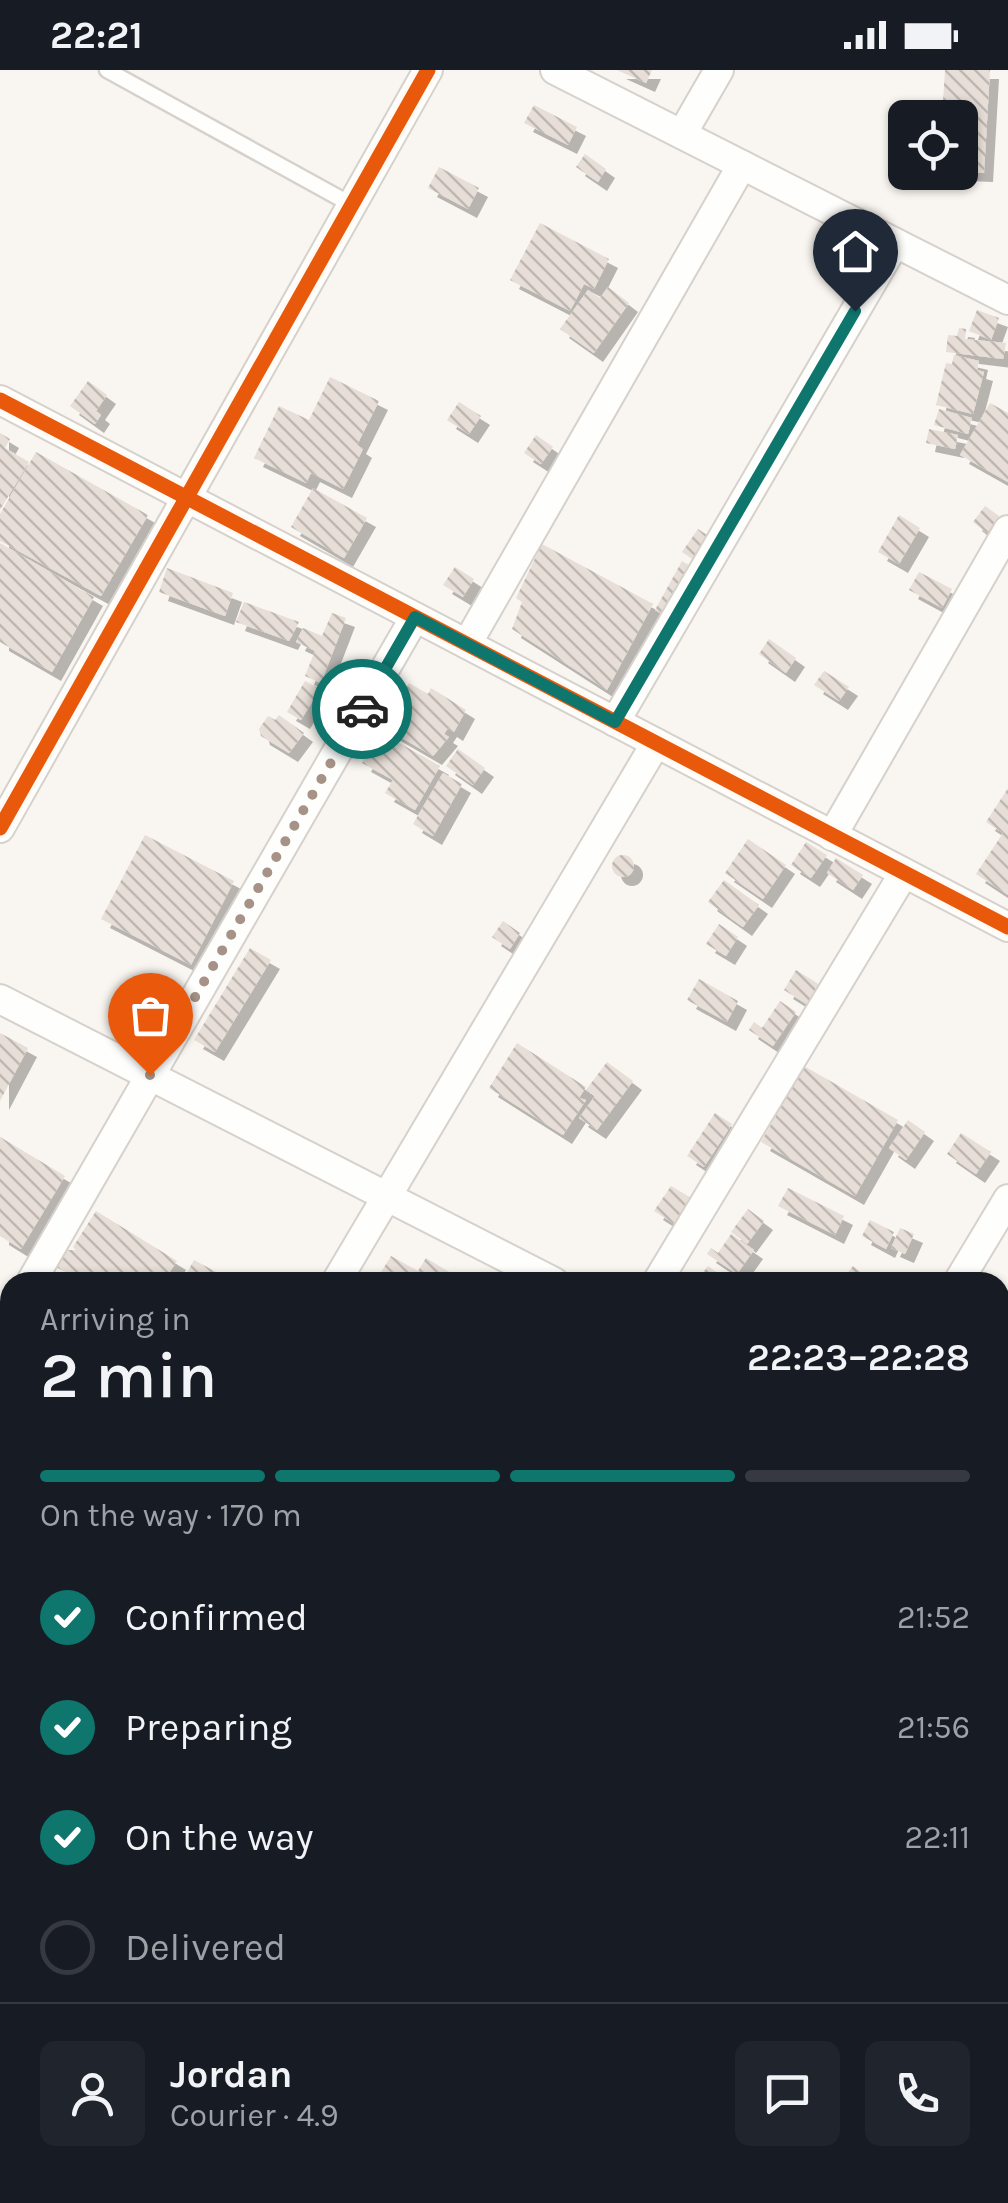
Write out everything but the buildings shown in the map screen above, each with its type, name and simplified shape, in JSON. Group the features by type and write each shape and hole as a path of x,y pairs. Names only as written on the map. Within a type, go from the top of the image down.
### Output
{"street":[{"path":"0,828 428,70"},
{"path":"556,70 1008,300"},
{"path":"682,134 719,70"},
{"path":"467,644 742,164"},
{"path":"615,722 895,243"},
{"path":"0,400 1008,927"},
{"path":"832,836 1008,530"},
{"path":"38,1272 415,617"},
{"path":"342,1272 656,742"},
{"path":"663,1272 904,873"},
{"path":"0,999 535,1272"},
{"path":"964,1272 1008,1199"}],"lane":[{"path":"108,70 352,205"}],"cycle path":[{"path":"0,828 428,70"},
{"path":"0,400 1008,927"}],"way so far":[{"path":"150,1075 362,709"}],"route":[{"path":"362,709 415,617 615,722 855,311"}]}
